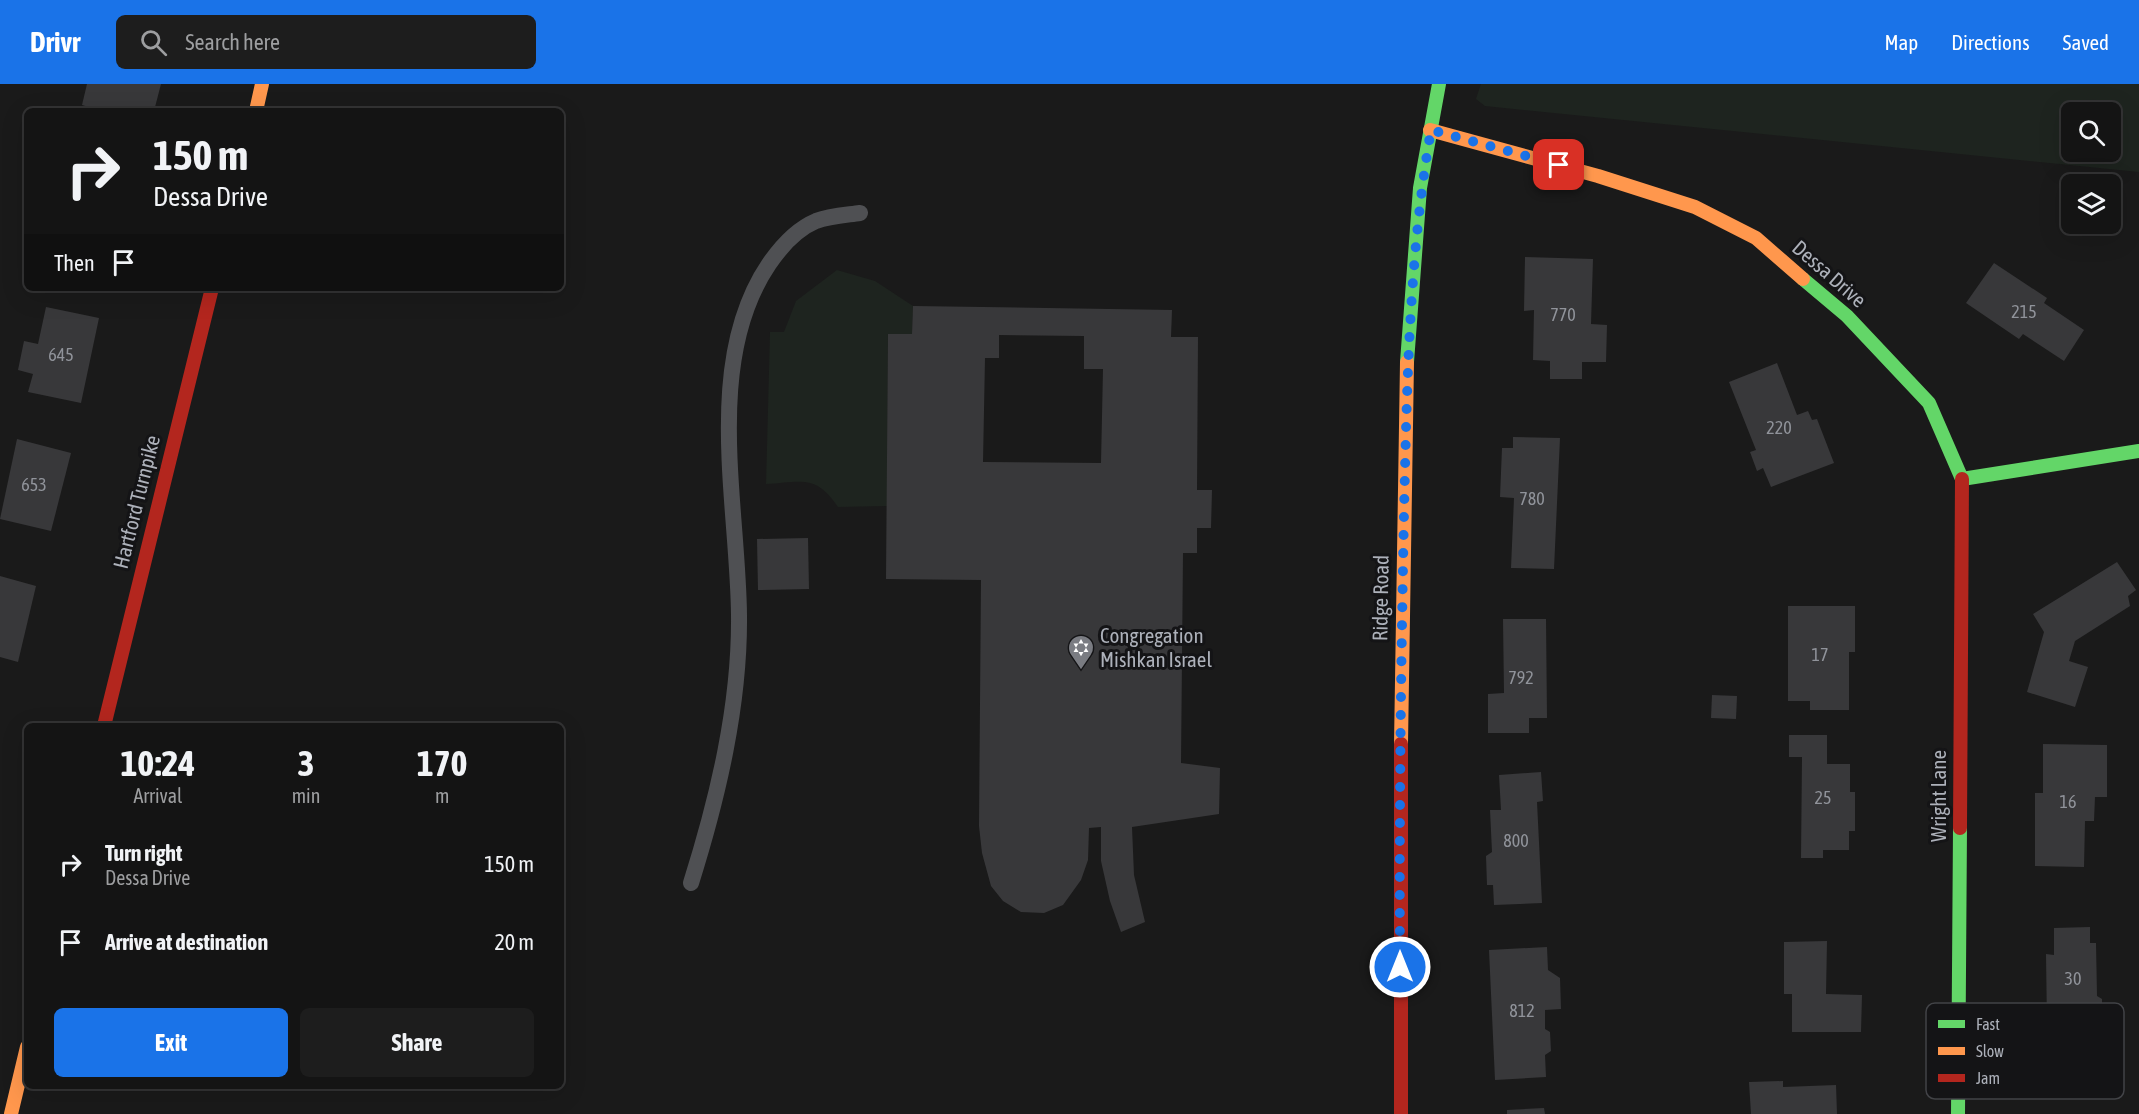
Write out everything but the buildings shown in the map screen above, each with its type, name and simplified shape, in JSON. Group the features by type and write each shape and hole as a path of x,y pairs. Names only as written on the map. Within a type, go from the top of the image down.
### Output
{"main road":[{"path":"257,108 262,84"},
{"name":"Ridge Road","path":"1401,1114 1400,728 1407,396 1416,235 1439,84"},
{"name":"Dessa Drive","path":"1431,130 1598,176 1695,207 1756,238 1847,316 1929,403 1962,479"},
{"name":"Hartford Turnpike","path":"105,723 211,291"},
{"path":"1962,479 2139,451"},
{"name":"Wright Lane","path":"1959,1003 1962,479"},
{"path":"11,1114 24,1060"},
{"name":"Wright Lane","path":"1958,1099 1958,1114"}],"lane":[{"path":"691,883 708,829 736,679 739,615 731,476 731,370 740,326 754,286 781,246 815,222 860,213"}],"shaded area":[{"path":"1481,84 2139,84 2139,172 1485,106 1476,99"},
{"path":"837,270 875,281 913,306 912,334 888,334 887,506 838,507 823,489 807,482 766,484 770,332 784,332 796,301"}],"traffic: fast":[{"path":"1407,362 1420,188 1439,84"},
{"path":"1803,279 1847,316 1929,403 1962,479 2139,451"},
{"path":"1959,1003 1960,828"},
{"path":"1958,1099 1958,1114"}],"traffic: slow":[{"path":"257,108 262,84"},
{"path":"1430,130 1598,176 1695,207 1756,238 1803,279"},
{"path":"1401,744 1407,362"},
{"path":"11,1114 24,1060"}],"traffic: jam":[{"path":"105,723 211,291"},
{"path":"1960,828 1962,479"},
{"path":"1401,744 1401,1114"}],"place":[{"name":"Congregation Mishkan Israel","path":"1081,671"}],"route":[{"path":"1400,967 1400,717 1407,396 1416,235 1431,130 1559,165"}]}
